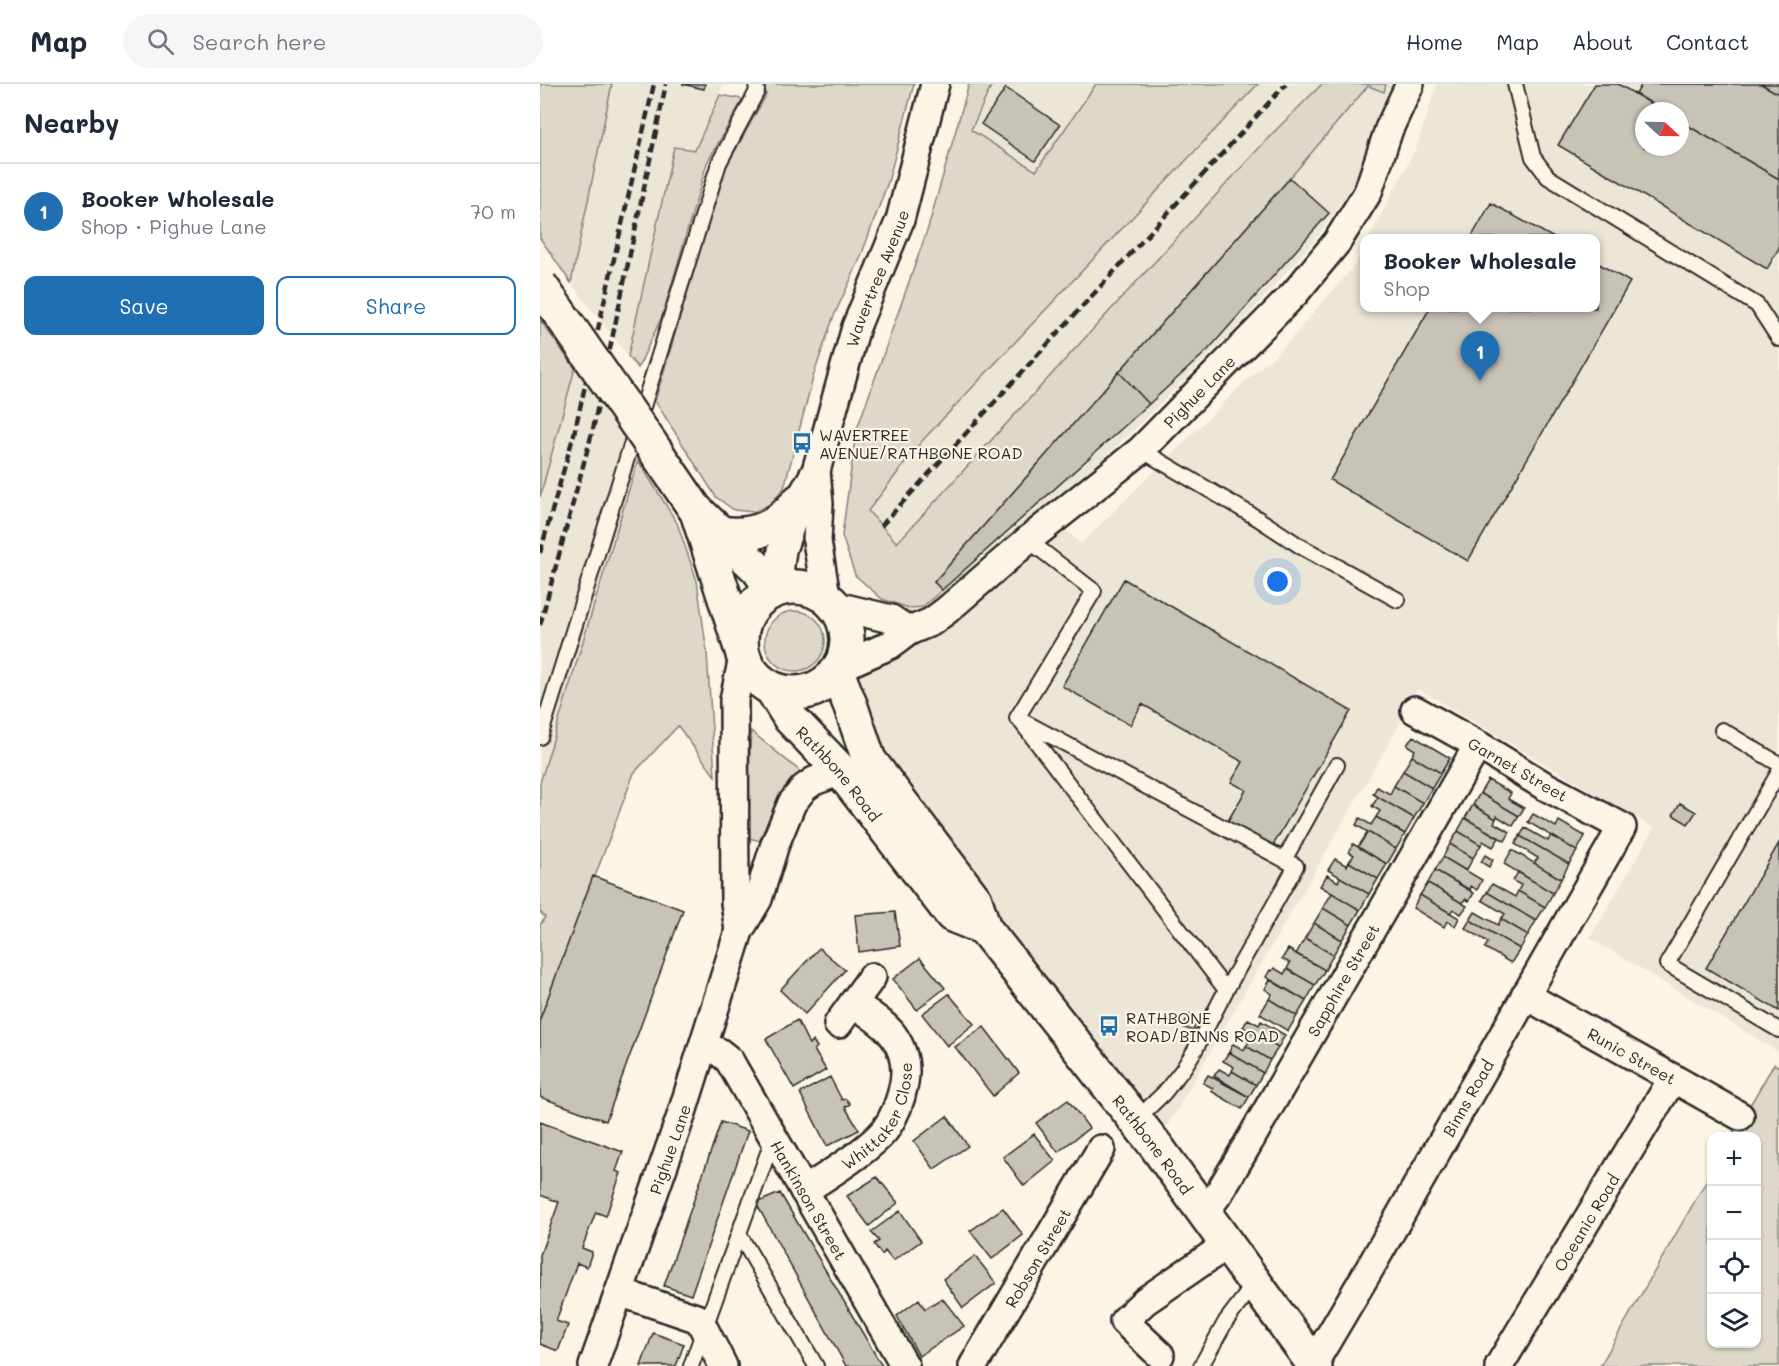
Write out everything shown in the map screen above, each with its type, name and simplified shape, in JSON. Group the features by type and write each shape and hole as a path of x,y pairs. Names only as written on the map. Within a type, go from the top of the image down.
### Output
{"main road":[{"path":"540,285 697,512 758,569 775,590"},
{"path":"721,533 746,534 766,528 787,516 799,501"},
{"path":"697,512 742,653 749,670 759,681 772,689 790,694 808,692 824,684 839,669 846,652 847,636 844,620 831,602 811,589 794,586 775,590 758,600 747,614 741,631 742,653"},
{"name":"Rathbone Road","path":"839,669 869,760 975,900 984,928 1136,1120 1205,1212 1313,1365"},
{"name":"Rathbone Road","path":"772,689 790,718 841,771 951,915 984,928"}],"street":[{"name":"Wavertree Avenue","path":"775,590 782,550 799,501 816,471 856,327 900,220 935,84"},
{"name":"Pighue Lane","path":"839,669 890,645 909,631 931,622 948,610 1028,540 1141,450 1295,293 1337,242 1368,192 1389,129 1410,84"},
{"name":"Wavertree Avenue","path":"816,471 819,504 817,541 831,602"},
{"path":"831,602 891,619 909,631"},
{"name":"Pighue Lane","path":"739,931 735,902 734,700 742,653"},
{"name":"Garnet Street","path":"1415,710 1543,785 1622,827"},
{"name":"Sapphire Street","path":"1205,1212 1242,1154 1478,746"},
{"name":"Pighue Lane","path":"593,1366 704,1046 739,931 758,899 775,844 792,803 804,788 814,781 841,771"},
{"name":"Binns Road","path":"1313,1365 1622,827"},
{"name":"Whittaker Close","path":"804,1191 867,1147 884,1131 894,1116 901,1098 906,1073 902,1051 892,1034 875,1019 846,1013 872,977"},
{"name":"Runic Street","path":"1525,995 1740,1116"},
{"name":"Hankinson Street","path":"704,1046 729,1059 905,1366"},
{"name":"Oceanic Road","path":"1499,1366 1672,1078"},
{"name":"Robson Street","path":"973,1366 1101,1149"},
{"path":"1160,1355 1124,1321 1144,1302 1228,1244"},
{"path":"619,1292 699,1319 723,1366"}],"lane":[{"path":"540,737 719,163 757,91 756,84"},
{"path":"1515,84 1533,157 1548,177 1757,305 1779,339"},
{"path":"1141,450 1300,546 1398,600"},
{"path":"1017,718 1094,591 1028,540"},
{"path":"1017,718 1296,866 1195,1050 1164,1093 1136,1120"},
{"path":"1017,718 1226,990"},
{"path":"1722,730 1779,764"},
{"path":"1284,860 1337,765"},
{"path":"1779,771 1667,964 1779,1029"},
{"path":"691,1366 773,1139"},
{"path":"739,1234 816,1366"},
{"path":"1201,1366 1226,1321 1255,1283"}],"shaded area":[{"path":"540,84 612,84 571,283 540,238"},
{"path":"612,84 722,84 720,95 695,150 674,147 628,356 571,283"},
{"path":"764,84 914,84 888,182 860,259 833,318 814,374 784,488 770,504 754,512 734,510 716,497 655,401 724,171 766,95"},
{"path":"969,84 992,84 971,130 1036,171 1096,84 1258,84 922,441 868,511 897,543 1272,134 1322,84 1386,84 1384,92 1368,86 1290,178 934,582 942,590 922,607 909,608 882,599 855,575 842,536 856,432 928,228"},
{"path":"972,84 1096,84 1036,171 971,130"},
{"path":"1258,84 1322,84 1272,134 897,544 868,512 922,441"},
{"path":"1386,84 1410,84 1389,129 1315,240 1236,329 1048,514 1081,544 1251,376 1285,346 1360,256 1360,312 1600,312 1600,234 1371,234 1417,146 1437,84 1779,84 1779,1052 1590,938 1654,828 1418,689 1156,1146 869,760 840,667 934,582 1369,86 1384,92"},
{"path":"720,95 743,99 707,163 663,314 638,368 628,356 674,147 695,150"},
{"path":"540,320 575,368 540,497"},
{"path":"575,368 638,460 540,783 540,497"},
{"path":"638,460 677,523 697,581 707,653 715,776 678,726 634,773 540,1022 540,925 545,917 540,912 540,783"},
{"path":"795,611 812,616 820,624 825,641 820,658 812,666 795,671 778,666 770,658 765,641 770,624 778,616"},
{"path":"751,731 807,777 769,843 744,837"},
{"path":"1774,1064 1779,1067 1779,1366 1600,1366 1707,1180 1707,1348 1761,1348 1761,1132 1734,1132"}],"building":[{"path":"682,84 705,84 704,89"},
{"path":"1595,84 1618,84 1649,102 1635,102 1635,156 1689,156 1689,126 1779,179 1779,248 1767,269 1558,145"},
{"path":"1642,84 1761,84 1779,94 1779,179 1689,126 1689,102 1649,102 1636,94"},
{"path":"1761,84 1779,84 1779,94"},
{"path":"1006,88 1060,125 1035,161 981,124"},
{"path":"1290,178 1329,213 1208,350 1149,404 1119,372"},
{"path":"1491,203 1547,234 1473,234"},
{"path":"1600,264 1630,282 1468,561 1330,480 1428,312 1600,312"},
{"path":"1119,372 1149,404 942,590 934,582"},
{"path":"1124,579 1351,711 1271,849 1226,824 1246,790 1231,782 1243,762 1142,704 1130,725 1062,686"},
{"path":"1413,736 1450,758 1441,773 1412,756 1415,750 1407,745"},
{"path":"1412,756 1441,773 1432,788 1403,771"},
{"path":"1403,771 1432,788 1423,803 1394,786"},
{"path":"1488,780 1511,793 1508,799 1524,808 1519,816 1480,793"},
{"path":"1394,786 1423,803 1414,818 1373,794 1377,787 1390,794"},
{"path":"1480,793 1519,816 1513,826 1473,805"},
{"path":"1378,797 1414,818 1405,834 1376,817 1380,811 1372,806"},
{"path":"1680,803 1696,812 1688,824 1673,815"},
{"path":"1473,805 1496,819 1494,823 1510,832 1505,841 1465,818"},
{"path":"1533,814 1556,827 1559,821 1585,836 1577,851 1528,822"},
{"path":"1376,817 1405,834 1396,849 1356,825 1360,818 1371,825"},
{"path":"1465,818 1499,838 1493,847 1483,841 1481,845 1458,831"},
{"path":"1525,828 1548,841 1551,835 1577,851 1569,864 1520,836"},
{"path":"1458,831 1481,845 1473,858 1450,844"},
{"path":"1368,832 1396,849 1387,864 1358,847"},
{"path":"1520,836 1569,864 1561,879 1534,863 1538,858 1515,844"},
{"path":"1779,843 1779,1011 1706,968"},
{"path":"1353,844 1387,864 1378,879 1349,862 1354,855 1349,852"},
{"path":"1450,844 1473,858 1466,871 1443,857"},
{"path":"1512,850 1561,879 1553,893 1504,864"},
{"path":"1485,855 1493,860 1489,867 1481,862"},
{"path":"1443,857 1482,880 1477,890 1471,886 1470,890 1435,870"},
{"path":"1335,859 1347,866 1349,862 1378,879 1369,894 1328,870"},
{"path":"1435,870 1474,893 1469,901 1465,899 1462,903 1428,883"},
{"path":"1518,872 1553,893 1545,907 1518,891 1521,885 1513,881"},
{"path":"1327,875 1338,882 1340,877 1369,894 1360,910 1320,886"},
{"path":"593,876 683,910 606,1121 540,1097 540,1019"},
{"path":"1428,883 1467,906 1461,914 1453,909 1450,913 1420,895"},
{"path":"1492,884 1515,897 1518,891 1545,907 1536,921 1487,892"},
{"path":"1487,892 1536,921 1528,935 1501,919 1505,914 1482,900"},
{"path":"1332,893 1360,910 1351,925 1323,908"},
{"path":"1420,895 1459,918 1455,926 1447,921 1444,927 1413,908"},
{"path":"1323,908 1351,925 1342,940 1314,923"},
{"path":"895,912 900,946 859,952 855,915"},
{"path":"1475,912 1498,925 1501,919 1528,935 1520,949 1470,920"},
{"path":"1470,920 1520,949 1511,963 1485,948 1488,942 1465,928"},
{"path":"1314,923 1342,940 1333,955 1305,938"},
{"path":"1305,938 1333,955 1325,970 1296,954"},
{"path":"819,948 845,970 805,1014 780,990"},
{"path":"1288,949 1325,970 1315,985 1287,969 1290,963 1282,959"},
{"path":"920,958 945,988 917,1010 893,979"},
{"path":"1274,968 1284,974 1287,969 1315,985 1306,1001 1266,977"},
{"path":"1270,980 1306,1001 1297,1016 1269,999 1272,994 1265,989"},
{"path":"949,994 974,1024 947,1046 922,1014"},
{"path":"1269,999 1297,1016 1288,1031 1260,1014"},
{"path":"1189,1014 1198,1018 1193,1031 1183,1027"},
{"path":"1248,1019 1259,1025 1261,1021 1285,1035 1278,1048 1243,1027"},
{"path":"797,1020 809,1044 813,1041 817,1047 814,1050 826,1070 794,1089 766,1039"},
{"path":"984,1027 1019,1073 993,1096 955,1047"},
{"path":"1243,1027 1278,1048 1270,1060 1246,1046 1249,1042 1239,1036"},
{"path":"1233,1044 1244,1050 1246,1046 1270,1060 1263,1073 1229,1052"},
{"path":"1229,1052 1263,1073 1256,1085 1232,1071 1234,1067 1223,1061"},
{"path":"1219,1069 1230,1075 1232,1071 1256,1085 1249,1097 1214,1076"},
{"path":"1208,1075 1249,1097 1242,1109 1211,1091 1213,1088 1203,1083"},
{"path":"830,1077 842,1100 846,1099 850,1104 845,1107 859,1130 827,1146 800,1093"},
{"path":"1068,1100 1089,1128 1058,1152 1036,1123"},
{"path":"947,1116 968,1146 934,1169 914,1141"},
{"path":"540,1122 623,1152 616,1171 621,1173 606,1216 596,1212 582,1248 592,1252 587,1267 577,1263 556,1321 568,1325 558,1351 540,1344 540,1255 559,1202 540,1195"},
{"path":"721,1122 748,1131 691,1295 664,1286"},
{"path":"1034,1134 1055,1161 1024,1186 1003,1157"},
{"path":"877,1177 898,1203 869,1226 847,1196"},
{"path":"780,1193 882,1366 846,1366 756,1203"},
{"path":"1003,1208 1023,1235 992,1259 970,1231"},
{"path":"900,1211 921,1241 893,1261 885,1251 882,1255 874,1244 879,1241 871,1232"},
{"path":"975,1256 996,1283 963,1308 943,1279"},
{"path":"942,1298 964,1326 919,1356 897,1316 919,1299 925,1309"},
{"path":"653,1333 684,1344 676,1366 641,1366"}],"railway":[{"path":"540,553 574,434 654,84"},
{"path":"540,625 593,429 666,84"},
{"path":"881,526 1286,84"}],"place":[{"name":"Booker Wholesale","path":"1480,381"},
{"name":"WAVERTREE AVENUE/RATHBONE ROAD","path":"802,443"},
{"name":"RATHBONE ROAD/BINNS ROAD","path":"1109,1026"}]}
